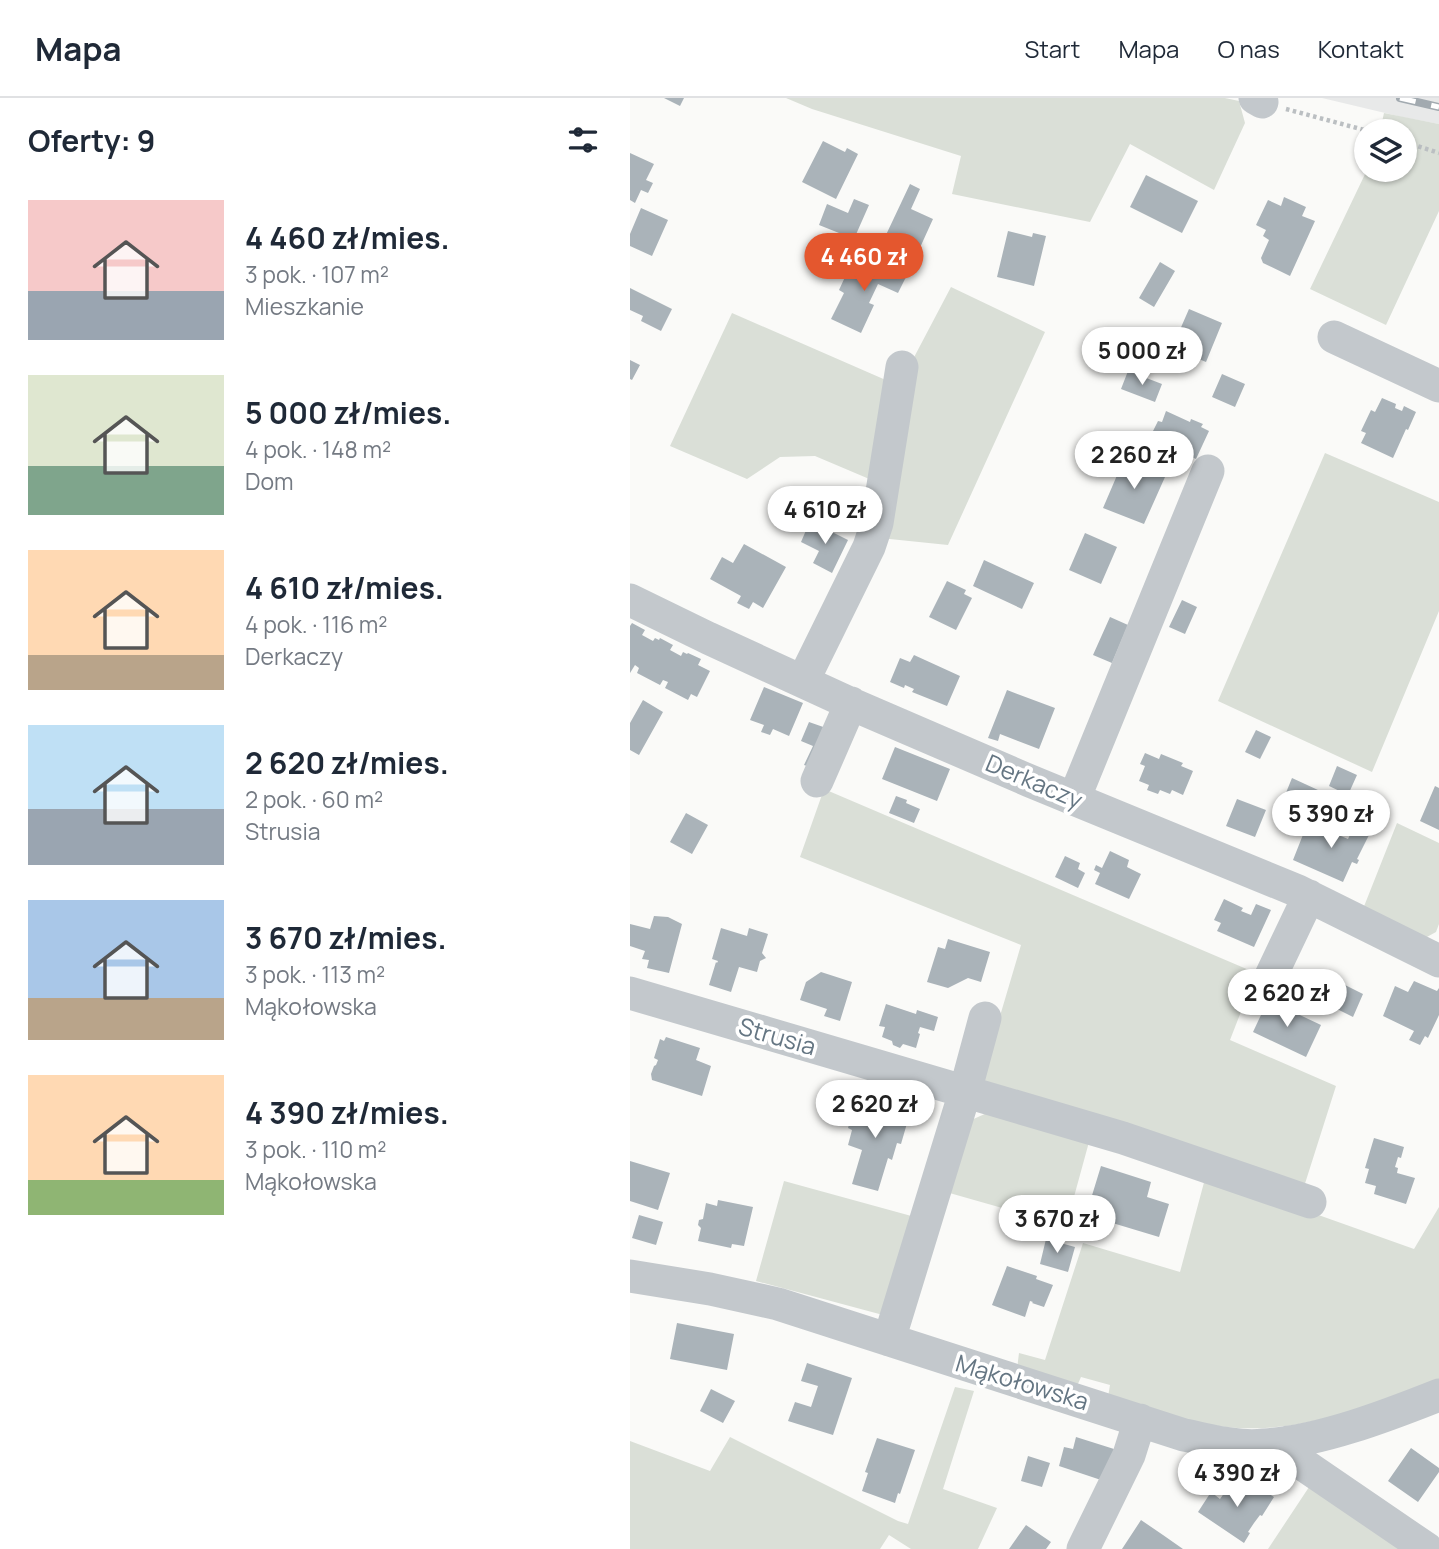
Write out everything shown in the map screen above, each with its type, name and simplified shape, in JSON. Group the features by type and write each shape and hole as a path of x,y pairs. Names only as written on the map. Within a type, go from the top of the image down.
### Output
{"street":[{"path":"1334,337 1439,386"},
{"path":"803,681 869,547 877,523 902,367"},
{"path":"1074,799 1131,681 1208,471"},
{"name":"Derkaczy","path":"630,600 851,703 1309,896 1436,953"},
{"path":"817,780 851,703"},
{"path":"1269,980 1309,896"},
{"name":"Strusia","path":"630,993 1123,1138 1310,1202"},
{"path":"888,1340 965,1092 985,1018"},
{"name":"Mąkołowska","path":"630,1276 778,1304 1184,1435 1228,1444 1262,1446 1288,1442 1431,1407"},
{"path":"1083,1549 1129,1455 1140,1420"},
{"path":"1288,1442 1301,1463 1427,1549"}],"path":[{"path":"1258,100 1354,127"},
{"path":"1417,146 1439,153"}],"shaded area":[{"path":"786,98 1225,98 1239,101 1245,123 1214,190 1130,144 1090,222 952,194 961,156 812,109"},
{"path":"1322,98 1439,98 1439,124"},
{"path":"1384,113 1414,119 1383,119"},
{"path":"1417,120 1439,124 1439,211 1386,325 1310,289 1361,182 1417,182"},
{"path":"951,287 1045,332 948,545 880,538 911,363"},
{"path":"732,313 888,381 874,481 815,456 780,457 747,479 670,446"},
{"path":"1325,453 1439,502 1439,611 1372,772 1218,701"},
{"path":"824,789 1256,973 1230,1040 1336,1086 1302,1193 979,1087 1021,945 800,857"},
{"path":"1397,823 1439,843 1439,924 1436,932 1425,938 1361,914"},
{"path":"987,1113 1089,1142 1066,1226 946,1192 969,1121"},
{"path":"1206,1175 1414,1249 1439,1207 1439,1381 1315,1421 1264,1428 1238,1428 1189,1420 1108,1397 1110,1385 1081,1377 1077,1386 1017,1369 1019,1353 1045,1360 1083,1243 1180,1272"},
{"path":"784,1181 915,1217 883,1315 756,1281"},
{"path":"955,1387 974,1391 943,1489 997,1508 978,1549 911,1549 889,1535 880,1549 630,1549 630,1441 710,1471 730,1437 908,1524"},
{"path":"1313,1481 1412,1549 1268,1549"}],"building":[{"path":"664,98 684,98 680,106"},
{"path":"823,141 845,152 847,148 858,154 836,199 802,182"},
{"path":"630,153 654,164 646,180 653,183 648,193 641,190 635,203 630,200"},
{"path":"1146,175 1198,201 1182,233 1130,207"},
{"path":"910,184 920,189 911,209 933,219 918,252 885,237"},
{"path":"1284,197 1306,207 1302,216 1315,221 1290,276 1263,263 1261,258 1269,240 1263,236 1266,230 1256,225 1268,200 1281,206"},
{"path":"854,199 869,205 854,239 819,225 827,204 848,213"},
{"path":"641,208 668,220 652,256 630,246 630,234"},
{"path":"1008,231 1032,237 1033,233 1046,236 1034,286 997,277"},
{"path":"877,261 907,275 898,293 878,284 869,303 874,305 861,333 831,319 844,293 839,290 851,264 871,273"},
{"path":"1160,262 1175,271 1154,307 1139,298"},
{"path":"630,288 672,309 661,331 641,321 643,316 630,310"},
{"path":"1189,309 1222,323 1206,362 1172,348"},
{"path":"630,360 640,365 632,380 630,379"},
{"path":"1128,371 1162,384 1155,402 1121,389"},
{"path":"1222,374 1245,384 1235,407 1212,397"},
{"path":"1382,398 1396,404 1395,408 1402,411 1404,406 1416,412 1393,458 1361,443 1366,433 1361,431 1371,410 1375,412"},
{"path":"1166,411 1190,422 1191,419 1203,424 1201,427 1209,431 1196,459 1155,437 1157,433 1153,431 1158,421 1162,422"},
{"path":"1121,458 1165,477 1144,524 1103,508 1118,473 1114,472"},
{"path":"810,521 848,540 832,573 813,563 819,551 801,542"},
{"path":"1085,533 1117,547 1101,584 1069,570"},
{"path":"744,544 786,567 763,608 753,602 749,609 737,603 741,596 710,579 722,557 733,563"},
{"path":"984,560 1034,583 1022,609 973,586"},
{"path":"947,581 966,590 964,594 972,598 956,630 929,617"},
{"path":"1182,600 1197,607 1185,634 1169,627"},
{"path":"1110,617 1128,625 1112,663 1093,655"},
{"path":"632,623 645,630 642,635 653,641 660,638 673,645 670,650 681,656 683,652 701,659 698,665 710,671 697,697 691,694 688,700 665,688 668,682 663,680 660,685 637,673 639,668 635,665 630,673"},
{"path":"914,655 960,676 947,706 912,692 914,689 905,685 904,688 890,682 900,658 910,662"},
{"path":"764,687 803,703 789,736 773,729 770,735 761,732 764,725 750,720"},
{"path":"1007,690 1055,708 1039,749 1000,734 998,741 988,738"},
{"path":"643,700 663,712 639,755 630,750 630,723"},
{"path":"809,722 829,729 813,768 804,765 813,746 801,741"},
{"path":"1256,730 1271,737 1260,759 1245,752"},
{"path":"895,747 950,769 937,801 882,779"},
{"path":"1145,753 1159,759 1161,754 1183,763 1181,766 1193,771 1183,795 1172,790 1170,794 1160,790 1158,794 1147,790 1149,785 1139,781 1145,766 1140,764"},
{"path":"1337,766 1357,775 1348,795 1329,786"},
{"path":"1292,778 1318,790 1311,805 1296,805 1283,800"},
{"path":"1435,786 1439,788 1439,830 1420,821"},
{"path":"896,796 920,809 914,823 889,813"},
{"path":"1237,799 1266,810 1255,837 1226,826"},
{"path":"686,813 708,825 692,854 670,842"},
{"path":"1308,822 1348,839 1355,824 1371,831 1357,864 1352,862 1343,882 1293,860"},
{"path":"1110,851 1129,860 1127,867 1141,874 1129,899 1095,884 1100,873 1094,870 1096,865 1102,868"},
{"path":"1065,856 1080,863 1078,869 1085,873 1078,888 1055,877"},
{"path":"1224,899 1251,915 1256,904 1271,910 1254,947 1217,931 1221,923 1214,920"},
{"path":"654,916 668,917 682,924 669,973 647,968 649,960 642,959 645,951 630,946 630,924 650,929"},
{"path":"721,928 747,936 749,928 768,934 762,953 766,958 760,961 757,972 739,967 731,992 709,985 718,961 712,959"},
{"path":"948,939 990,952 981,982 968,978 948,988 927,982 938,947 945,949"},
{"path":"821,972 852,982 840,1021 824,1016 827,1009 800,1000 806,982"},
{"path":"1414,981 1437,991 1439,988 1439,1015 1428,1038 1425,1036 1420,1045 1409,1040 1414,1031 1383,1016 1395,986 1408,992"},
{"path":"1343,984 1363,994 1353,1017 1331,1006"},
{"path":"1268,1000 1321,1025 1306,1057 1253,1032"},
{"path":"886,1004 916,1014 917,1010 938,1017 934,1031 920,1027 916,1048 903,1044 900,1048 893,1045 892,1041 882,1037 885,1027 879,1026"},
{"path":"666,1037 700,1048 696,1060 711,1066 702,1096 652,1080 651,1074 658,1060 654,1058 660,1039 664,1041"},
{"path":"857,1098 910,1113 901,1144 897,1143 892,1160 888,1158 878,1191 852,1184 862,1150 848,1145 852,1130 848,1128"},
{"path":"1374,1138 1404,1147 1395,1167 1398,1168 1397,1173 1415,1178 1406,1204 1374,1194 1376,1186 1365,1183 1369,1169 1365,1168"},
{"path":"630,1161 670,1173 658,1210 630,1201"},
{"path":"1101,1166 1151,1182 1147,1197 1169,1204 1159,1237 1086,1215"},
{"path":"718,1200 753,1207 744,1246 732,1244 731,1248 698,1241 701,1228 698,1225 699,1220 703,1219 706,1203 717,1206"},
{"path":"639,1215 663,1222 656,1245 632,1238"},
{"path":"1046,1239 1075,1247 1068,1272 1040,1264"},
{"path":"1007,1266 1037,1276 1036,1279 1053,1285 1044,1307 1030,1301 1025,1317 992,1305"},
{"path":"677,1323 734,1334 727,1370 670,1359"},
{"path":"807,1363 852,1378 833,1435 788,1421 795,1402 811,1407 818,1386 801,1381"},
{"path":"711,1389 735,1401 723,1423 700,1411"},
{"path":"1076,1437 1114,1449 1104,1481 1059,1466 1064,1447 1073,1449"},
{"path":"877,1438 915,1450 895,1503 862,1491 868,1473 865,1472"},
{"path":"1411,1448 1439,1468 1439,1472 1418,1502 1388,1481"},
{"path":"1028,1456 1050,1463 1042,1487 1021,1481"},
{"path":"1232,1482 1248,1493 1254,1484 1274,1497 1248,1532 1250,1533 1244,1543 1198,1512 1211,1492 1220,1499"},
{"path":"1141,1520 1163,1535 1183,1549 1122,1549"},
{"path":"1026,1525 1051,1542 1046,1549 1009,1549"}],"railway":[{"path":"1400,98 1439,107"}]}
